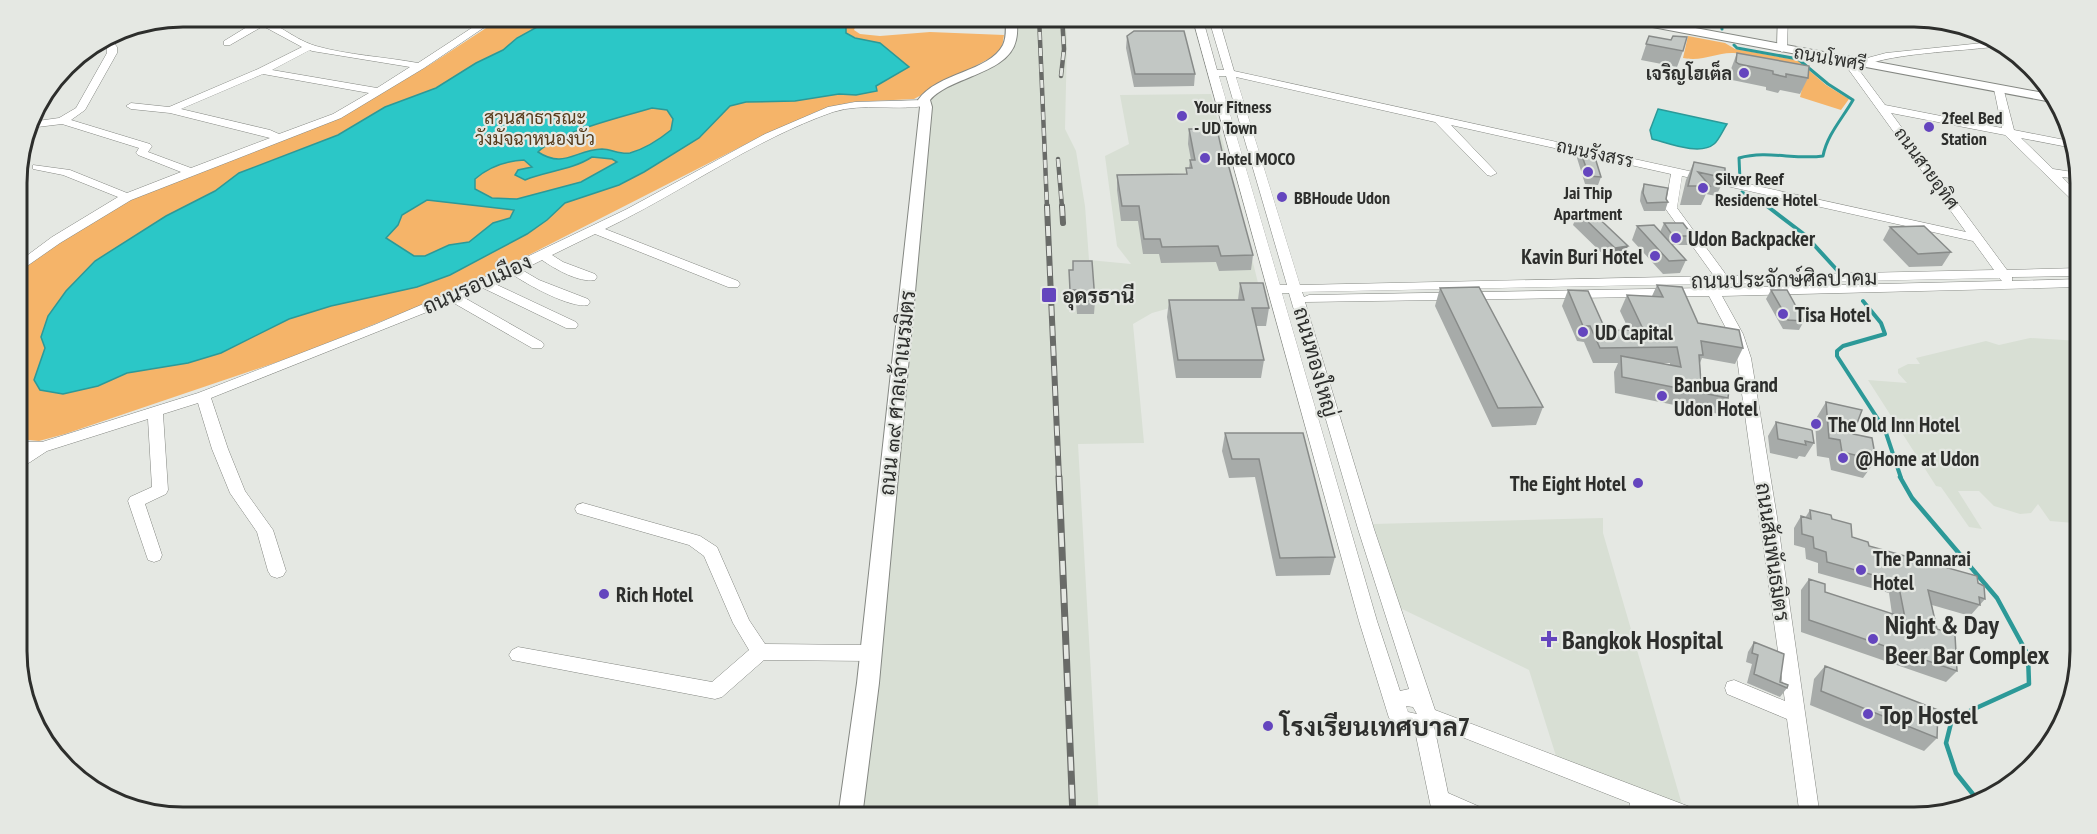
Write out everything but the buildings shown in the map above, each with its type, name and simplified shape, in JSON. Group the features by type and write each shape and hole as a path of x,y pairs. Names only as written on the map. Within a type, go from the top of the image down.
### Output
{"main road":[{"path":"925,103 927,95 932,91 990,62 1003,53 1011,40 1011,27"},
{"name":"ถนนโพศรี","path":"1667,27 2044,97"},
{"name":"ถนน ๓๙ ศาลเจ้าเนรมิตร","path":"851,807 871,653 925,103"}],"street":[{"path":"226,43 254,27"},
{"path":"273,27 309,46 420,66"},
{"path":"27,260 127,197 337,116 480,27"},
{"name":"ถนนทองใหญ่","path":"1200,27 1374,639 1395,705 1395,712 1405,722 1414,724 1424,714"},
{"name":"ถนนทองใหญ่","path":"1216,27 1365,529 1424,714 1442,807"},
{"path":"1782,49 1783,27"},
{"path":"62,121 84,106 90,90 112,53 111,45"},
{"path":"1860,63 1886,56 1987,45"},
{"path":"170,110 262,71 309,46"},
{"name":"ถนนสายอุทิศ","path":"1860,63 1854,70 2007,279"},
{"path":"262,71 378,91"},
{"name":"ถนนรังสรร","path":"1212,73 1230,73 1977,237"},
{"path":"2000,89 2009,133 2070,191"},
{"name":"ถนนรอบเมือง","path":"27,447 42,447 203,396 379,328 594,230 769,136 832,109 855,105 925,103"},
{"path":"131,106 170,110 266,132 280,139"},
{"path":"1883,108 2065,144"},
{"path":"1439,119 1491,173"},
{"path":"39,124 62,121 146,146 142,153 191,172"},
{"path":"37,167 66,172 127,197"},
{"name":"ถนนสัมพันธมิตร","path":"1677,171 1671,208 1715,284 1744,358 1769,517 1809,807"},
{"path":"2050,172 2070,175"},
{"path":"594,230 733,284"},
{"path":"542,254 558,265 590,278"},
{"path":"512,269 534,283 583,302"},
{"name":"ถนนประจักษ์ศิลปาคม","path":"1715,284 1876,289 2070,273"},
{"path":"1867,277 1876,289"},
{"name":"ถนนประจักษ์ศิลปาคม","path":"1277,294 1527,290 1867,277 2070,282"},
{"path":"482,283 571,324"},
{"path":"452,296 537,345"},
{"path":"203,396 238,493 265,530 277,571"},
{"path":"154,555 136,501 160,490 155,412"},
{"path":"27,458 42,447"},
{"path":"583,509 694,540 705,546 711,552 742,622 760,652"},
{"path":"1374,639 1401,637"},
{"path":"518,655 715,691 760,652 871,653"},
{"path":"1734,688 1795,714"},
{"path":"1424,714 1638,807"}],"shaded area":[{"path":"1014,27 1066,27 1065,129 1076,151 1085,206 1089,260 1131,264 1117,246 1105,156 1129,144 1120,95 1211,94 1263,303 1177,306 1152,313 1133,324 1144,443 1078,444 1098,807 860,807 932,96 1008,53 1014,47"},
{"path":"2030,338 2070,340 2070,523 2050,521 2038,504 2031,513 2020,514 1994,506 1979,491 1958,491 1982,529 1969,527 1941,487 1936,486 1868,380 1907,383 1898,373 1898,369 1908,364 1920,364 1916,358 1986,341 1999,345"},
{"name":"Bangkok Hospital","path":"1603,518 1603,533 1683,807 1556,756 1529,670 1400,608 1373,524"}],"green space":[{"name":"สวนสาธารณะ วังมัจฉาหนองบัว","path":"488,27 855,27 854,30 860,34 880,36 930,32 1004,35 1002,47 992,57 914,99 852,102 818,111 756,139 462,289 295,356 65,434 39,441 27,440 27,265 30,261 130,199 337,119 431,64"},
{"path":"1688,36 1725,43 1735,49 1797,60 1826,85 1849,99 1841,110 1800,97 1804,81 1743,54 1728,53 1697,59 1683,58"}],"water":[{"name":"สวนสาธารณะ วังมัจฉาหนองบัว","path":"537,27 846,27 846,33 855,38 880,43 909,67 876,86 877,91 795,101 746,102 730,106 699,138 644,172 619,185 565,203 527,234 450,275 417,287 331,306 289,319 221,353 188,363 127,373 98,386 63,394 40,390 34,380 45,348 41,337 48,316 66,291 95,261 166,216 215,191 239,173 338,135 385,107 436,88 476,63 503,50 517,38","holes":["652,108 667,110 673,119 671,130 652,143 630,153 602,149 555,159 538,152 575,131","592,157 612,159 617,162 581,182 517,199 492,198 475,189 475,179 486,171 505,163 524,160 532,167 518,170 515,175 525,180 568,168","427,200 514,210 510,218 493,223 469,242 449,245 425,256 414,256 386,238 398,225 402,215"]},
{"path":"1658,109 1727,124 1714,144 1701,149 1684,148 1652,139 1650,130"}],"waterway":[{"path":"1734,45 1737,48 1798,59 1828,84 1853,100 1831,134 1823,156 1760,155 1739,158 1740,180"},
{"path":"1742,192 1770,207"},
{"path":"1767,206 1805,235 1837,270"},
{"path":"1863,301 1881,323 1885,334 1843,346 1837,351 1837,356 1885,430 1901,478"},
{"path":"1900,477 1912,498 1997,598 2028,655 2029,684 1952,719 1946,743 1956,773 1974,795"}],"railway":[{"path":"1039,27 1047,207"},
{"path":"1061,76 1064,49 1063,27"},
{"path":"1058,159 1062,207"},
{"path":"1047,206 1059,478"},
{"path":"1062,206 1063,223"},
{"path":"1059,477 1073,807"}],"place":[{"name":"เจริญโฮเต็ล","path":"1744,73"},
{"name":"Your Fitness - UD Town","path":"1182,116"},
{"name":"2feel Bed Station","path":"1929,127"},
{"name":"Hotel MOCO","path":"1205,158"},
{"name":"Jai Thip Apartment","path":"1588,172"},
{"name":"Silver Reef Residence Hotel","path":"1703,188"},
{"name":"BBHoude Udon","path":"1282,197"},
{"name":"Udon Backpacker","path":"1676,238"},
{"name":"Kavin Buri Hotel","path":"1655,256"},
{"name":"อุดรธานี","path":"1049,295"},
{"name":"Tisa Hotel","path":"1783,314"},
{"name":"UD Capital","path":"1583,332"},
{"name":"Banbua Grand Udon Hotel","path":"1662,396"},
{"name":"The Old Inn Hotel","path":"1816,424"},
{"name":"@Home at Udon","path":"1843,458"},
{"name":"The Eight Hotel","path":"1638,483"},
{"name":"The Pannarai Hotel","path":"1861,570"},
{"name":"Rich Hotel","path":"604,594"},
{"name":"Bangkok Hospital","path":"1549,639"},
{"name":"Night & Day Beer Bar Complex","path":"1873,639"},
{"name":"Top Hostel","path":"1868,714"},
{"name":"โรงเรียนเทศบาล7","path":"1268,726"}]}
